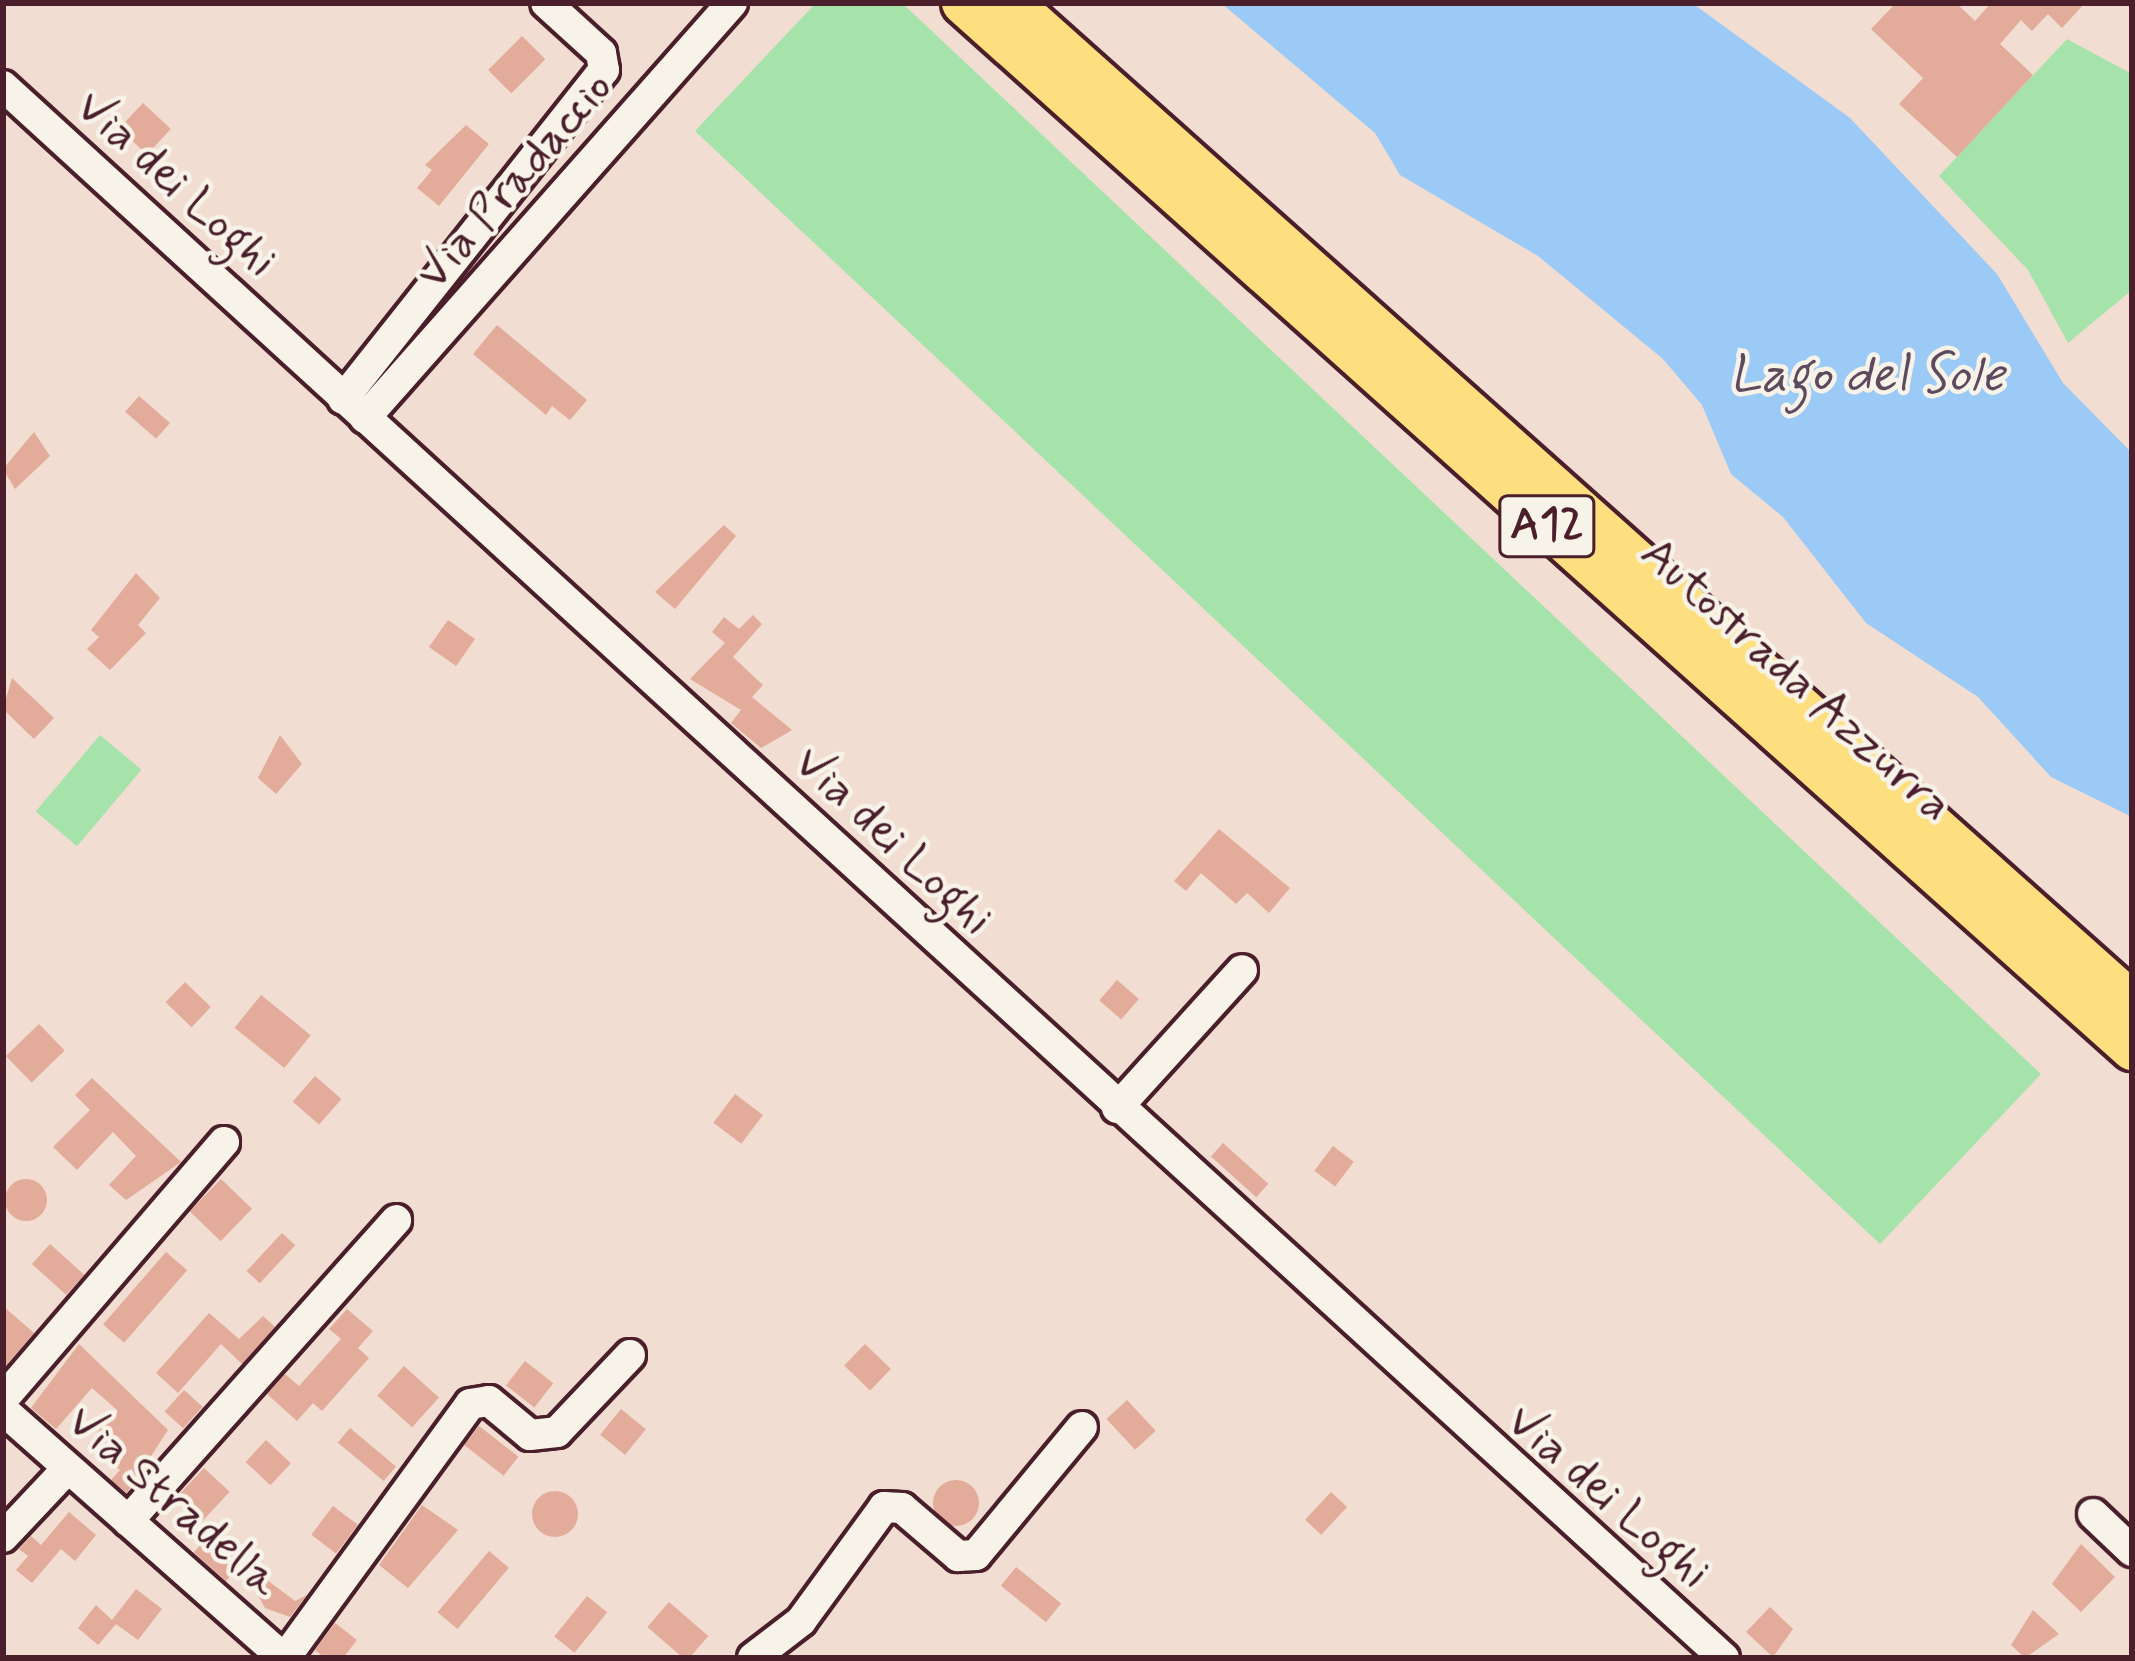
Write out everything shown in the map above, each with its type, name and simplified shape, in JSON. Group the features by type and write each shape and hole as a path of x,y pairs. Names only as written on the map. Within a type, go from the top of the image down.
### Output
{"highway":[{"name":"Autostrada Azzurra","path":"963,3 2132,1048"},
{"name":"Autostrada Azzurra","path":"1011,3 2132,1003"}],"street":[{"path":"354,409 604,70 601,53 546,3"},
{"name":"Via Pradaccio","path":"354,409 732,3"},
{"name":"Via dei Loghi","path":"3,86 1722,1658"},
{"path":"1117,1108 1242,970"},
{"path":"3,1399 224,1142"},
{"path":"128,1521 396,1220"},
{"path":"285,1658 470,1404 488,1401 530,1435 557,1432 630,1355"},
{"name":"Via Stradella","path":"3,1410 285,1658"},
{"path":"753,1658 801,1621 884,1508 902,1508 970,1558 1082,1427"},
{"path":"3,1537 67,1469"},
{"path":"2093,1514 2132,1551"}],"green space":[{"path":"816,3 902,3 2041,1074 1880,1244 695,131"},
{"path":"2067,39 2132,74 2132,290 2068,343 2028,270 1939,176"},
{"path":"100,735 141,770 77,846 36,812"}],"water":[{"name":"Lago del Sole","path":"1221,3 1692,3 1850,118 1997,274 2063,383 2132,453 2132,817 2051,777 1978,697 1866,623 1783,517 1731,474 1702,405 1663,359 1538,256 1400,175 1375,133"}],"building":[{"path":"1896,3 1956,3 1975,21 1991,3 2085,3 2062,28 2048,14 2032,31 2021,20 2000,44 2033,75 1957,157 1899,104 1923,78 1871,29"},
{"path":"522,36 545,59 511,93 488,70"},
{"path":"143,103 171,129 147,155 119,129"},
{"path":"466,125 489,144 439,206 417,188 432,170 425,165"},
{"path":"497,325 587,400 570,420 552,406 546,415 473,354"},
{"path":"139,396 170,423 156,439 125,412"},
{"path":"34,432 50,456 15,489 3,469"},
{"path":"724,525 736,536 675,609 655,592"},
{"path":"136,573 160,598 138,625 146,633 110,670 87,649 99,637 91,630"},
{"path":"753,615 762,624 733,657 763,685 752,697 792,730 761,748 731,723 741,710 690,679 725,643 712,632 724,617 739,629"},
{"path":"448,620 475,639 456,666 429,647"},
{"path":"12,678 54,718 34,739 3,709"},
{"path":"280,735 302,764 276,794 258,778"},
{"path":"1219,829 1290,888 1269,913 1247,893 1236,904 1201,873 1186,891 1174,881"},
{"path":"1117,980 1139,999 1121,1019 1099,1000"},
{"path":"185,982 211,1007 191,1027 166,1002"},
{"path":"261,995 311,1035 284,1068 235,1028"},
{"path":"39,1024 65,1051 32,1083 6,1056"},
{"path":"315,1076 341,1099 319,1125 293,1102"},
{"path":"92,1078 181,1162 126,1200 109,1185 136,1156 113,1132 77,1170 53,1147 90,1110 75,1095"},
{"path":"735,1094 763,1115 741,1144 713,1123"},
{"path":"1223,1143 1268,1184 1256,1197 1211,1156"},
{"path":"1333,1146 1354,1162 1335,1186 1314,1171"},
{"path":"26,1179 41,1185 47,1200 41,1215 26,1221 11,1215 5,1200 11,1185"},
{"path":"221,1179 252,1209 221,1241 190,1211"},
{"path":"282,1233 295,1245 260,1283 247,1271"},
{"path":"50,1244 84,1275 66,1295 32,1264"},
{"path":"166,1252 187,1270 124,1343 103,1324"},
{"path":"3,1306 34,1333 3,1369"},
{"path":"347,1309 373,1331 358,1348 369,1358 322,1411 313,1403 297,1421 267,1394 285,1374 299,1386 341,1339 329,1329"},
{"path":"209,1313 239,1339 263,1316 275,1327 242,1364 221,1344 178,1393 156,1373"},
{"path":"79,1344 168,1430 127,1493 111,1480 120,1470 88,1444 116,1409 92,1388 56,1429 31,1408"},
{"path":"865,1344 891,1369 870,1391 844,1366"},
{"path":"525,1361 553,1383 534,1408 506,1385"},
{"path":"404,1366 439,1397 412,1427 377,1396"},
{"path":"184,1390 203,1407 183,1428 165,1412"},
{"path":"1127,1400 1156,1431 1135,1450 1107,1419"},
{"path":"621,1409 646,1429 625,1455 600,1435"},
{"path":"479,1426 518,1457 504,1476 464,1445"},
{"path":"350,1428 396,1467 384,1481 338,1443"},
{"path":"266,1440 291,1463 270,1485 246,1462"},
{"path":"204,1468 230,1492 203,1520 177,1497"},
{"path":"956,1480 972,1487 979,1503 972,1519 956,1526 940,1519 933,1503 940,1487"},
{"path":"555,1491 571,1498 578,1514 571,1530 555,1537 539,1530 532,1514 539,1498"},
{"path":"1331,1492 1347,1507 1321,1535 1305,1520"},
{"path":"422,1505 458,1530 408,1588 379,1565"},
{"path":"333,1506 358,1525 336,1553 311,1535"},
{"path":"69,1512 96,1535 75,1561 61,1549 32,1583 16,1570 28,1556 19,1549 31,1536 41,1545"},
{"path":"214,1530 246,1559 226,1581 194,1552"},
{"path":"2081,1544 2115,1577 2081,1612 2052,1584"},
{"path":"489,1551 509,1568 457,1629 438,1612"},
{"path":"1016,1567 1061,1604 1046,1622 1001,1586"},
{"path":"267,1580 295,1601 307,1595 290,1617 265,1608 257,1593"},
{"path":"136,1589 162,1609 138,1640 116,1624 98,1645 78,1628 96,1605 112,1620"},
{"path":"587,1596 607,1612 574,1653 554,1636"},
{"path":"669,1602 708,1636 689,1658 683,1658 647,1627"},
{"path":"1770,1607 1793,1629 1773,1657 1746,1632"},
{"path":"2033,1610 2059,1634 2025,1658 2011,1645"},
{"path":"335,1623 357,1640 343,1658 325,1658 315,1650"}]}
